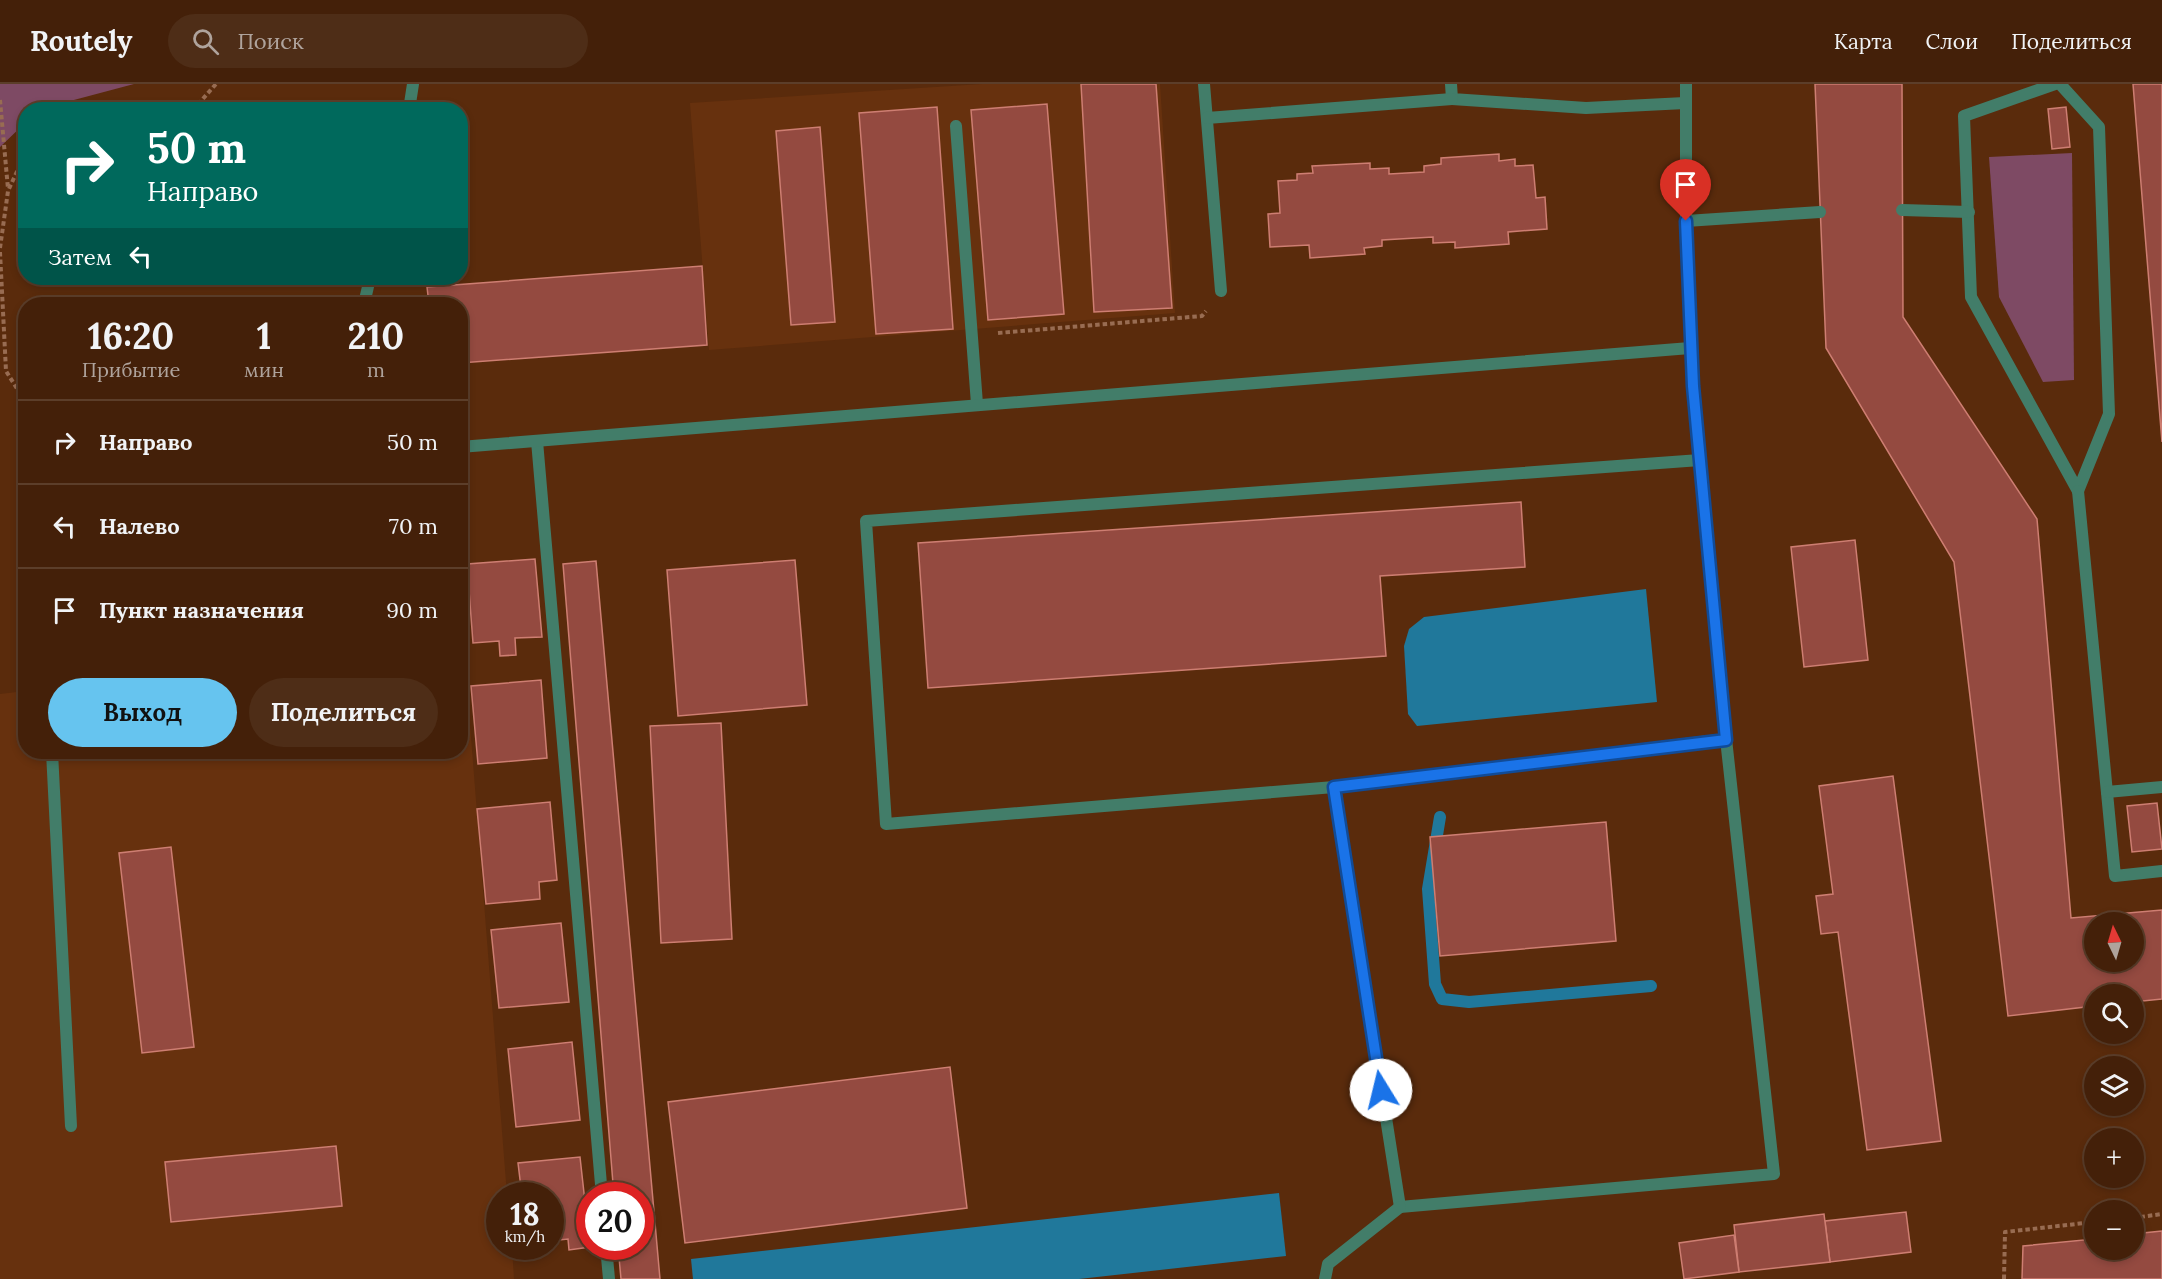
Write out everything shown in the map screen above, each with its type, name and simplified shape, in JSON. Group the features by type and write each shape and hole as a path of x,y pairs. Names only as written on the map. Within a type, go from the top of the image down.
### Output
{"street":[{"path":"411,102 414,84"},
{"path":"1204,84 1221,291"},
{"path":"1451,84 1452,99"},
{"path":"1325,1279 1328,1264 1400,1207 1774,1174 1726,740 1690,348 1686,221 1686,84"},
{"path":"2055,84 1964,116 1971,297 2078,491 2115,876 2162,871"},
{"path":"2061,84 2099,127 2109,414 2078,491"},
{"path":"1207,118 1452,99 1586,108 1685,103"},
{"path":"956,126 977,404"},
{"path":"1902,210 1969,212"},
{"path":"1686,221 1820,212"},
{"path":"468,446 1690,348"},
{"path":"537,441 601,1182"},
{"path":"1700,460 866,521 886,824 1334,787 1726,740"},
{"path":"52,759 71,1126"},
{"path":"1334,787 1400,1207"},
{"path":"2107,792 2162,787"},
{"path":"607,1260 609,1279"}],"path":[{"path":"200,102 216,84"},
{"path":"0,100 8,191 0,250 6,371 18,390"},
{"path":"8,191 18,169"},
{"path":"972,341 989,333 1202,316 1221,291"},
{"path":"2144,1217 2162,1215"},
{"path":"2004,1279 2005,1232 2084,1223"}],"shaded area":[{"path":"0,84 134,84 66,102 18,102 18,130 0,147"},
{"path":"982,84 1160,84 1175,313 709,350 690,103"},
{"path":"2072,153 2074,380 2043,382 1999,297 1989,157"},
{"path":"18,692 18,759 468,759 468,699 506,1182 486,1182 486,1260 513,1260 514,1279 0,1279 0,694"}],"water":[{"path":"1646,589 1657,702 1417,726 1408,714 1404,646 1409,629 1424,617"},
{"path":"1279,1193 1286,1256 1079,1279 693,1279 691,1259"}],"building":[{"path":"1081,84 1156,84 1172,308 1094,312"},
{"path":"1815,84 1902,84 1903,317 2037,519 2071,918 2084,917 2084,972 2144,972 2144,912 2139,912 2162,910 2162,999 2144,1001 2144,984 2084,984 2084,1007 2008,1016 1954,562 1826,348"},
{"path":"2133,84 2162,84 2162,442 2146,246"},
{"path":"1047,104 1064,314 988,320 971,110"},
{"path":"937,107 953,329 876,334 859,113"},
{"path":"2066,107 2070,147 2052,149 2048,109"},
{"path":"820,127 835,322 791,325 776,131"},
{"path":"1499,154 1499,161 1515,159 1515,166 1533,165 1536,198 1545,197 1547,229 1508,232 1509,244 1455,248 1455,242 1433,243 1433,237 1382,240 1382,246 1364,248 1365,254 1310,258 1309,245 1270,247 1268,214 1280,213 1278,181 1297,180 1297,174 1313,173 1312,166 1370,163 1370,169 1389,168 1389,174 1424,172 1424,166 1441,164 1441,158"},
{"path":"702,266 707,345 468,362 468,297 428,297 427,287"},
{"path":"1521,502 1525,567 1380,576 1386,656 928,688 918,543"},
{"path":"1855,540 1868,660 1804,667 1791,547"},
{"path":"535,559 542,637 515,638 516,655 500,656 499,641 473,643 468,564"},
{"path":"795,560 807,705 678,716 667,570"},
{"path":"596,561 651,1182 613,1182 563,564"},
{"path":"541,680 547,758 478,764 471,686"},
{"path":"721,723 732,939 661,943 650,726"},
{"path":"1893,776 1941,1141 1867,1150 1838,932 1821,934 1816,896 1833,894 1819,786"},
{"path":"550,802 557,880 539,882 540,899 486,904 477,809"},
{"path":"2157,803 2162,849 2132,852 2127,806"},
{"path":"1606,822 1616,941 1440,956 1430,837"},
{"path":"171,847 194,1047 142,1053 119,853"},
{"path":"561,923 569,1002 499,1008 491,930"},
{"path":"572,1042 580,1120 516,1127 508,1049"},
{"path":"950,1067 967,1208 685,1243 668,1102"},
{"path":"336,1146 342,1206 171,1222 165,1162"},
{"path":"580,1157 583,1182 576,1182 576,1249 569,1250 568,1239 564,1239 564,1182 520,1182 518,1163"},
{"path":"654,1212 660,1279 621,1279 619,1260 654,1260"},
{"path":"1906,1212 1911,1252 1830,1262 1825,1221"},
{"path":"1824,1214 1830,1262 1739,1272 1734,1225"},
{"path":"2162,1231 2162,1279 2022,1279 2023,1246 2084,1240 2084,1260 2144,1260 2144,1233"},
{"path":"1734,1235 1739,1272 1684,1279 1679,1243"}],"waterway":[{"path":"1440,817 1428,889 1435,984 1442,999 1469,1002 1651,986"}],"route":[{"path":"1381,1090 1334,787 1726,740 1690,348 1686,221"}]}
